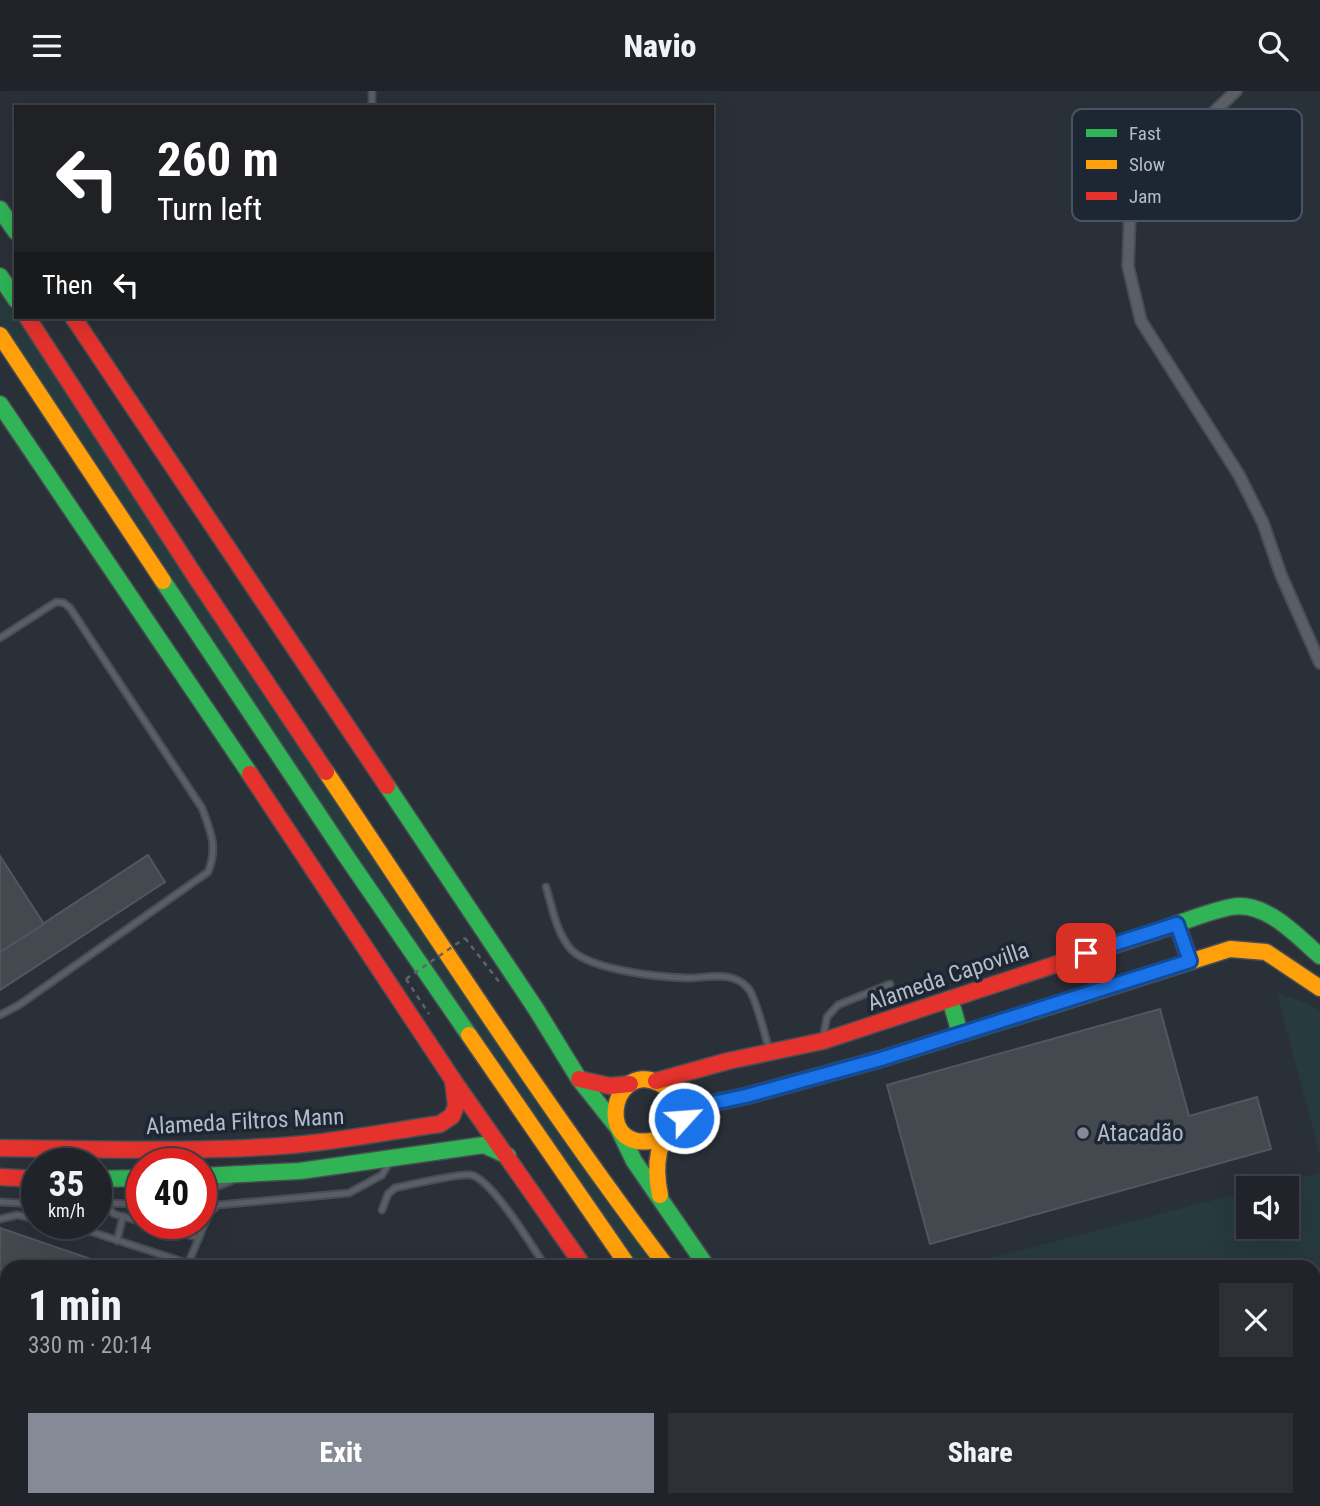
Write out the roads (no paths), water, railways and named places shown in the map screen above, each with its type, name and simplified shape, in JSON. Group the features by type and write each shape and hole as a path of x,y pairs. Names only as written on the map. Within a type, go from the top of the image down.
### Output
{"main road":[{"path":"0,209 14,229"},
{"path":"0,276 14,297"},
{"path":"28,319 193,573 461,972 629,1217 662,1260"},
{"path":"74,319 536,1009 579,1079 623,1135 649,1144 670,1132 703,1105 881,1059 1230,950 1266,952 1320,988"},
{"path":"0,335 322,820 624,1260"},
{"path":"0,404 453,1080 579,1260"},
{"name":"Alameda Capovilla","path":"656,1081 823,1041 1233,906 1259,910 1282,921 1320,956"},
{"path":"1177,924 1190,961"},
{"path":"950,999 960,1033"},
{"path":"579,1079 610,1086 656,1081 664,1085 675,1100 678,1109 670,1132 660,1149 657,1173 663,1204"},
{"name":"Alameda Filtros Mann","path":"112,1150 183,1151 293,1145 440,1124 450,1119 456,1111 458,1102 453,1080"},
{"path":"630,1084 622,1090 614,1108 618,1128 634,1161 702,1260"},
{"path":"293,1145 300,1171"},
{"path":"217,1176 300,1171 484,1145 508,1156"},
{"name":"Alameda Filtros Mann","path":"0,1147 36,1148"},
{"path":"0,1177 21,1178"}],"street":[{"path":"1217,109 1236,91"},
{"path":"1130,221 1128,266 1141,321 1239,475 1263,523 1320,663"}],"lane":[{"path":"0,638 56,602 64,603 70,608 202,808 214,840 214,859 208,872 19,1005 0,1015"},
{"path":"546,887 568,947 585,960 639,974 688,978 723,975 739,981 750,990 770,1052"},
{"path":"823,1041 827,1017 838,1005 890,984"},
{"path":"217,1206 349,1193 382,1175 392,1159"},
{"path":"217,1187 250,1175"},
{"path":"382,1210 388,1194 395,1188 470,1175 484,1182 521,1228 542,1260"},
{"path":"0,1202 21,1203"},
{"path":"112,1212 126,1217"},
{"path":"0,1219 21,1216"},
{"path":"117,1241 123,1216"},
{"path":"110,1239 176,1260"},
{"path":"190,1260 199,1239"}],"place":[{"name":"Atacadão","path":"1083,1133"}]}
